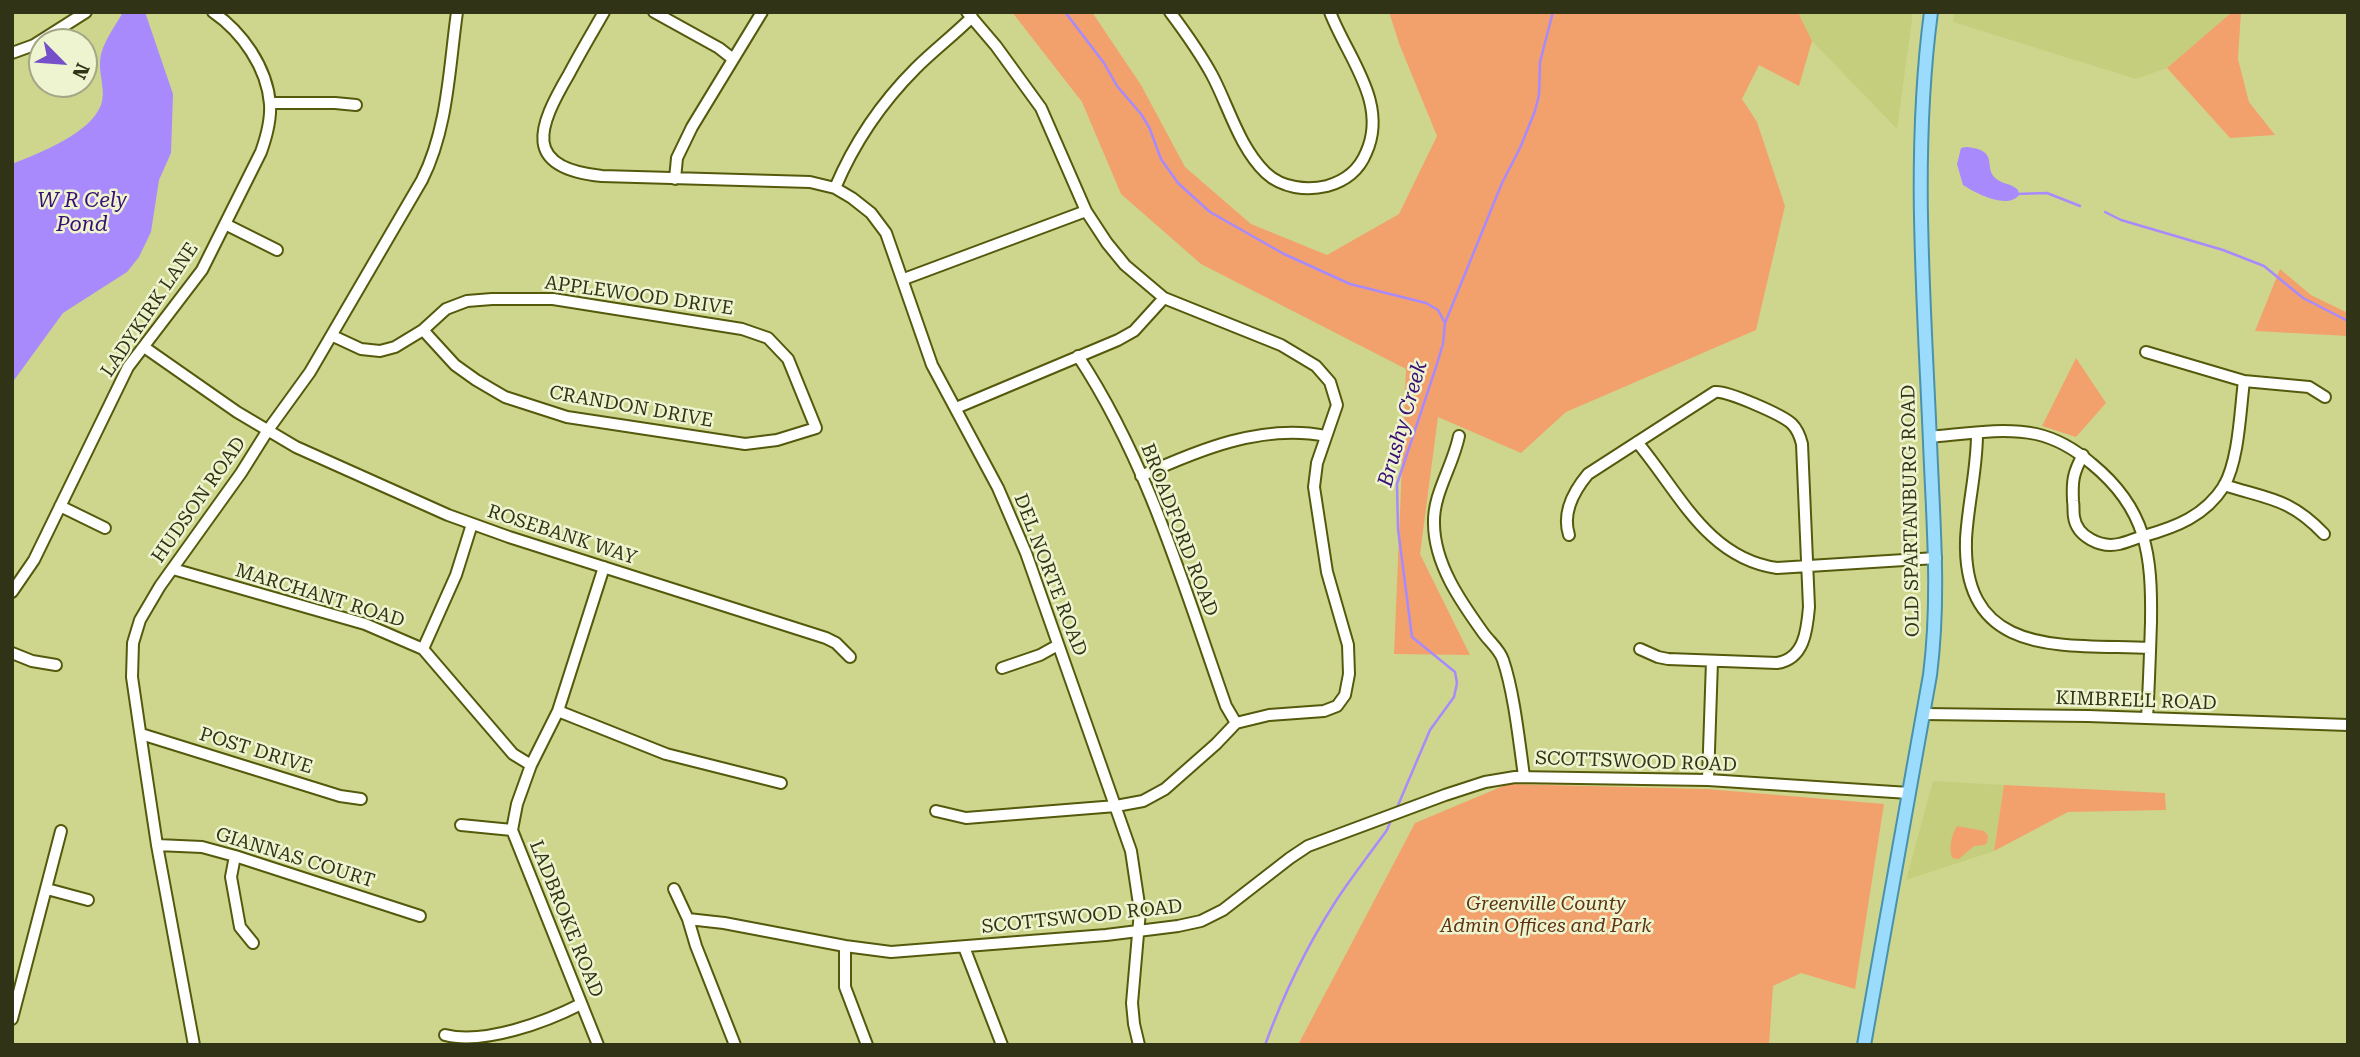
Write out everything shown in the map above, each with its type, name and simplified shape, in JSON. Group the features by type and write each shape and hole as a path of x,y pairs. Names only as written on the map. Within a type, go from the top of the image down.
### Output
{"main road":[{"name":"OLD SPARTANBURG ROAD","path":"1864,1045 1935,633 1936,558 1920,169 1923,82 1931,12"}],"street":[{"path":"12,53 34,45 86,12"},
{"name":"LADYKIRK LANE","path":"12,592 34,560 123,377 202,270 261,152 267,133 270,103 264,78 250,48 231,26 213,12"},
{"name":"HUDSON ROAD","path":"194,1045 157,845 132,677 133,643 144,612 333,336 422,180 434,152 444,109 457,12"},
{"name":"DEL NORTE ROAD","path":"604,12 551,104 542,130 545,147 554,160 573,172 602,176 785,181 835,188 861,205 879,223 891,243 932,365 1015,524 1116,806 1135,870 1140,911 1132,1003 1139,1045"},
{"path":"654,12 719,48 733,59"},
{"path":"675,178 677,158 682,146 762,12"},
{"path":"1170,12 1211,74 1254,159 1270,177 1280,183 1303,188 1321,187 1346,178 1360,164 1372,137 1372,110 1367,91 1330,12"},
{"path":"835,188 854,149 887,101 969,15 996,46 1041,108 1086,211 1118,258 1164,298 1281,345 1316,366 1330,382 1336,397 1335,414 1317,463 1314,487 1327,572 1348,645 1349,674 1345,695 1337,706 1324,711 1269,715 1236,723 1165,789 1143,801 1116,806 966,818 936,811"},
{"path":"270,103 356,105"},
{"path":"904,279 1086,211"},
{"path":"225,224 277,250"},
{"path":"956,408 1128,335 1164,298"},
{"name":"APPLEWOOD DRIVE","path":"333,336 361,349 380,351 423,330 446,309 467,301 492,299 553,299 742,329 768,338 788,359 816,428"},
{"name":"CRANDON DRIVE","path":"423,330 455,365 476,380 505,397 567,417 745,444 777,440 816,428"},
{"name":"ROSEBANK WAY","path":"144,347 237,412 296,447 472,524 826,638 836,643 850,657"},
{"path":"2146,352 2244,381 2302,385 2325,397"},
{"name":"BROADFORD ROAD","path":"1078,356 1128,445 1181,578 1226,706 1236,723"},
{"path":"2082,455 2071,484 2074,518 2077,528 2092,541 2117,545 2170,529 2189,520 2210,502 2224,485 2234,456 2244,381"},
{"path":"1569,535 1568,508 1581,483 1595,468 1709,395 1719,391 1727,392 1788,421 1798,431 1802,444 1808,622 1803,642 1795,655 1777,663 1712,661 1658,657 1640,649"},
{"path":"1141,476 1208,448 1239,439 1291,431 1326,436"},
{"path":"1930,438 2012,431 2038,435 2062,443 2082,455 2102,471 2123,496 2144,536 2151,574 2147,718"},
{"path":"1977,433 1977,463 1966,544 1972,585 1986,613 2011,633 2041,643 2150,648"},
{"path":"1460,436 1436,504 1435,540 1442,563 1457,592 1503,659 1524,776"},
{"path":"1637,442 1702,527 1724,548 1743,559 1766,566 1807,567 1936,558"},
{"path":"2224,485 2284,502 2302,513 2324,534"},
{"path":"60,506 105,528"},
{"path":"423,649 457,575 472,524"},
{"name":"LADBROKE ROAD","path":"598,1045 512,830 517,804 531,765 558,711 604,567"},
{"name":"MARCHANT ROAD","path":"173,569 365,624 423,649 513,754 531,765"},
{"path":"1002,668 1040,655 1058,645"},
{"path":"12,653 32,662 56,665"},
{"path":"1708,780 1712,661"},
{"path":"558,711 666,754 781,783"},
{"name":"KIMBRELL ROAD","path":"1923,714 2348,725"},
{"name":"POST DRIVE","path":"141,734 341,796 361,799"},
{"name":"SCOTTSWOOD ROAD","path":"688,919 891,952 1139,931 1192,924 1213,916 1308,846 1485,782 1524,776 1708,780 1909,793"},
{"path":"461,825 512,830"},
{"path":"12,1019 61,831"},
{"name":"GIANNAS COURT","path":"157,845 202,847 421,916"},
{"path":"235,856 231,877 240,927 253,943"},
{"path":"47,889 88,900"},
{"path":"674,889 688,919 735,1045"},
{"path":"845,946 845,987 867,1045"},
{"path":"964,947 1002,1045"},
{"path":"445,1035 464,1038 503,1032 556,1016 581,1004"}],"shaded area":[{"path":"1798,12 1913,12 1897,129 1812,41"},
{"path":"1954,12 2232,12 2167,68 2136,79 1953,22"},
{"path":"1933,781 2004,785 1994,851 1906,880"}],"green space":[{"path":"1012,12 1092,12 1141,85 1185,167 1251,224 1327,255 1399,214 1437,136 1389,12 1798,12 1812,41 1799,86 1759,65 1742,99 1757,122 1785,206 1756,330 1566,412 1521,453 1438,417 1420,554 1470,655 1394,654 1406,369 1201,264 1121,194 1082,102"},
{"path":"2232,12 2241,12 2238,59 2249,102 2275,135 2230,138 2167,68"},
{"path":"2280,269 2311,295 2348,313 2348,336 2255,331"},
{"path":"2076,358 2106,403 2076,437 2042,426"},
{"name":"Greenville County Admin Offices and Park","path":"1508,784 1707,789 1884,804 1855,989 1801,973 1773,986 1769,1045 1298,1045 1415,823"},
{"path":"2004,785 2165,793 2166,810 2068,812 1994,851"},
{"path":"1957,826 1984,831 1988,836 1987,843 1974,846 1959,859 1952,858 1951,842"}],"water":[{"name":"W R Cely Pond","path":"123,12 145,12 173,94 171,153 159,180 151,232 139,257 127,272 63,313 12,383 12,164 75,134 95,115 102,100 101,55"},
{"path":"1961,148 1984,152 1993,176 2018,190 2019,195 2014,199 2000,201 1983,196 1963,185 1957,164"}],"waterway":[{"path":"1065,12 1104,63 1117,86 1141,114 1161,159 1178,183 1210,212 1284,254 1350,284 1426,303 1438,310 1445,323"},
{"name":"Brushy Creek","path":"1396,810 1430,730 1454,697 1457,683 1455,672 1412,637 1398,529 1397,484 1443,344 1445,323 1502,183 1535,111 1539,95 1540,62 1553,12"},
{"path":"2016,194 2047,193 2080,206"},
{"path":"2105,212 2121,220 2223,250 2264,266 2303,298 2348,321"},
{"name":"Brushy Creek","path":"1265,1045 1304,955 1340,895 1387,830 1391,820"}]}
